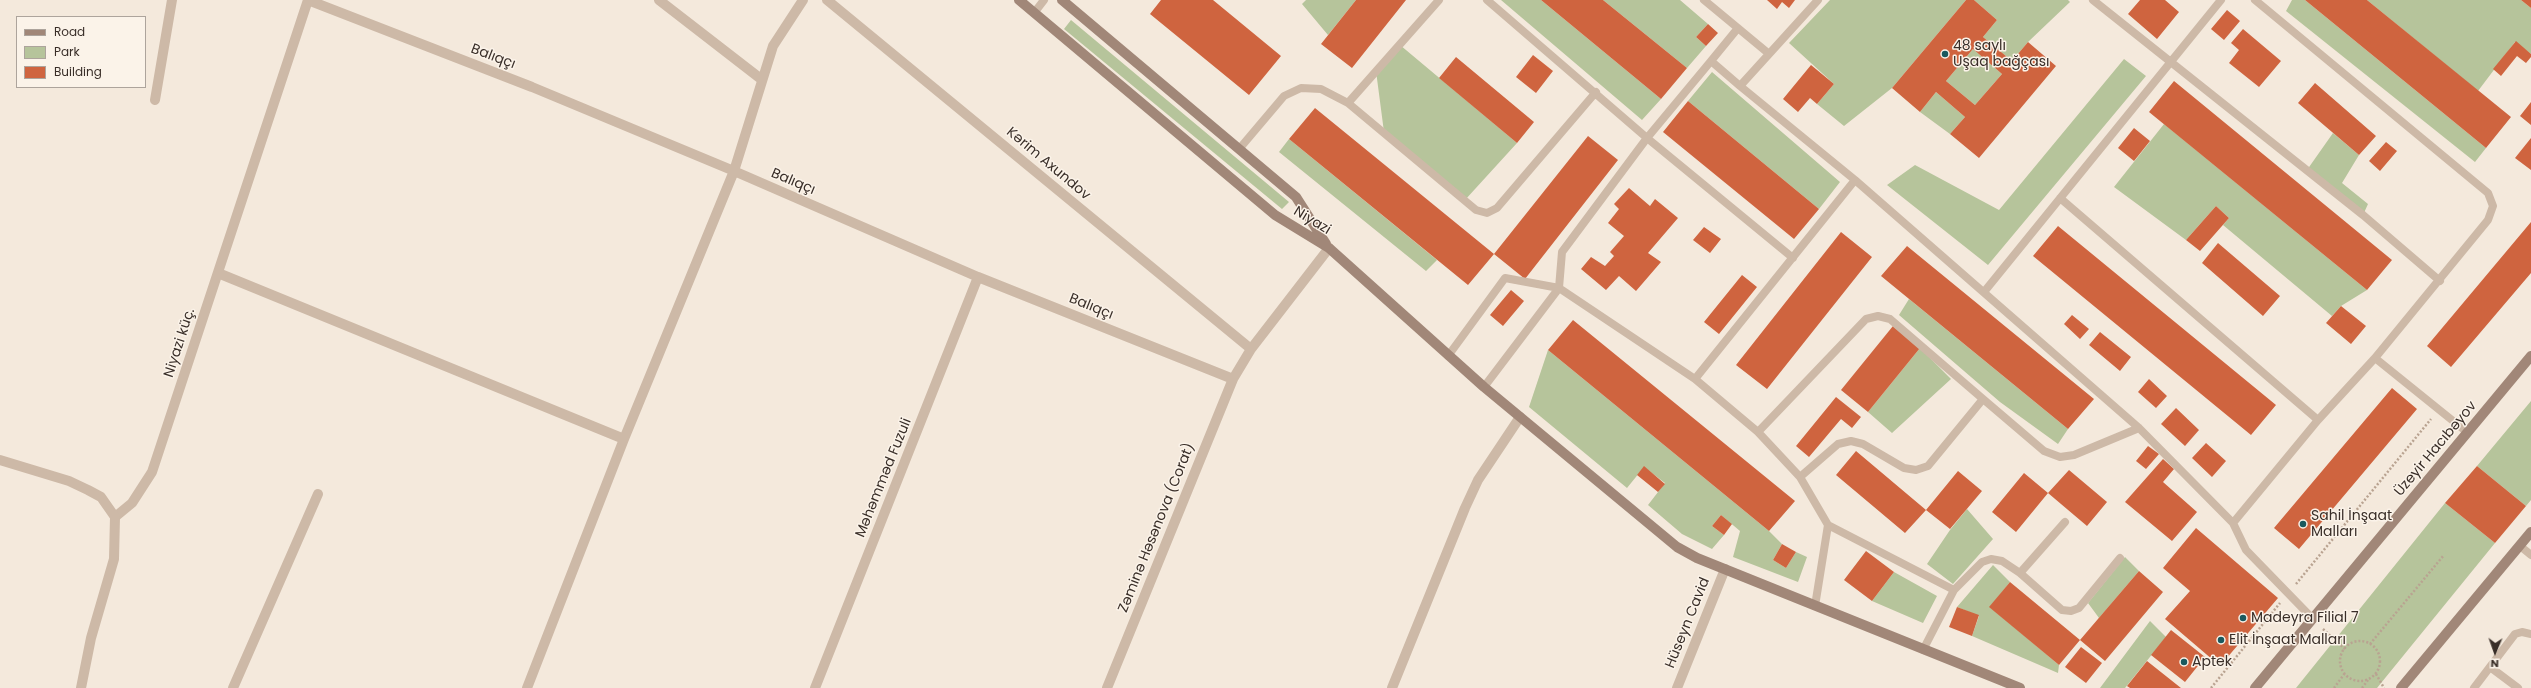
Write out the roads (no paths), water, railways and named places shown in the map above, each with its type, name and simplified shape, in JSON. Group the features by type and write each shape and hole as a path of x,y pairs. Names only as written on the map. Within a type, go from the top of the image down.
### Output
{"main road":[{"name":"Niyazi","path":"1019,0 1275,215 1329,248"},
{"name":"Niyazi","path":"1062,0 1240,148 1296,197 1329,248"},
{"path":"1329,248 1448,356 1671,543 1697,558 2020,688"},
{"name":"Üzeyir Hacıbəyov","path":"2255,688 2531,356"},
{"path":"2401,688 2531,532"}],"street":[{"path":"155,100 172,0"},
{"name":"Balıqçı","path":"308,0 532,87 734,171 978,277 1233,379"},
{"name":"Niyazi küç.","path":"114,518 132,503 152,472 308,0"},
{"path":"659,0 761,79"},
{"path":"527,688 624,439 734,171 754,111 761,79 774,46 804,0"},
{"name":"Kərim Axundov","path":"827,0 1251,349"},
{"path":"1233,379 1251,349 1329,248"},
{"path":"218,273 624,439"},
{"name":"Məhəmməd Fuzuli","path":"815,688 978,277"},
{"name":"Zəminə Həsənova (Corat)","path":"1107,688 1233,379"},
{"path":"1392,688 1465,508 1478,480 1520,417"},
{"path":"0,460 31,468 82,487 101,497 114,518 114,559 91,638 81,688"},
{"path":"233,688 318,494"},
{"name":"Hüseyn Cavid","path":"1677,688 1725,569"}],"lane":[{"path":"1034,13 1044,0"},
{"path":"1348,103 1440,0"},
{"path":"1488,0 1596,92 1647,138 1793,258"},
{"path":"1704,0 1768,53"},
{"path":"1740,86 1768,53 1818,0"},
{"path":"2093,0 2363,215 2440,281"},
{"path":"1984,292 2221,0"},
{"path":"2233,523 2318,420 2375,358 2440,281 2488,220 2493,206 2488,193 2256,0"},
{"path":"1484,387 1559,288 1562,252 1647,138 1738,28"},
{"path":"1711,61 1855,180 2139,428 2233,523 2246,550 2313,619"},
{"path":"1240,148 1284,96 1301,88 1322,89 1348,103 1476,210 1487,213 1497,208 1596,92"},
{"path":"1695,379 1855,180"},
{"path":"2060,198 2318,420"},
{"path":"1448,356 1505,278 1559,288 1695,379 1758,432 1800,477 1828,525 1954,590"},
{"path":"1758,432 1866,319 1878,316 1890,319 2044,451 2060,457 2074,456 2139,428"},
{"path":"2375,358 2468,433"},
{"path":"1800,477 1838,444 1851,441 1863,444 1904,468 1916,470 1928,466 1984,399"},
{"path":"2020,573 2065,522"},
{"path":"1815,606 1828,525"},
{"path":"2520,546 2531,555"},
{"path":"1923,650 1954,590 1982,562 1991,558 2002,561 2020,573 2062,610 2071,612 2079,608 2120,558"},
{"path":"2474,688 2515,634 2522,632 2531,634"},
{"path":"2490,667 2518,688"}],"place":[{"name":"48 saylı Uşaq bağçası","path":"1945,54"},
{"name":"Sahil İnşaat Malları","path":"2303,524"},
{"name":"Madeyra Filial 7","path":"2243,618"},
{"name":"Elit İnşaat Malları","path":"2221,640"},
{"name":"Aptek","path":"2184,662"}]}
